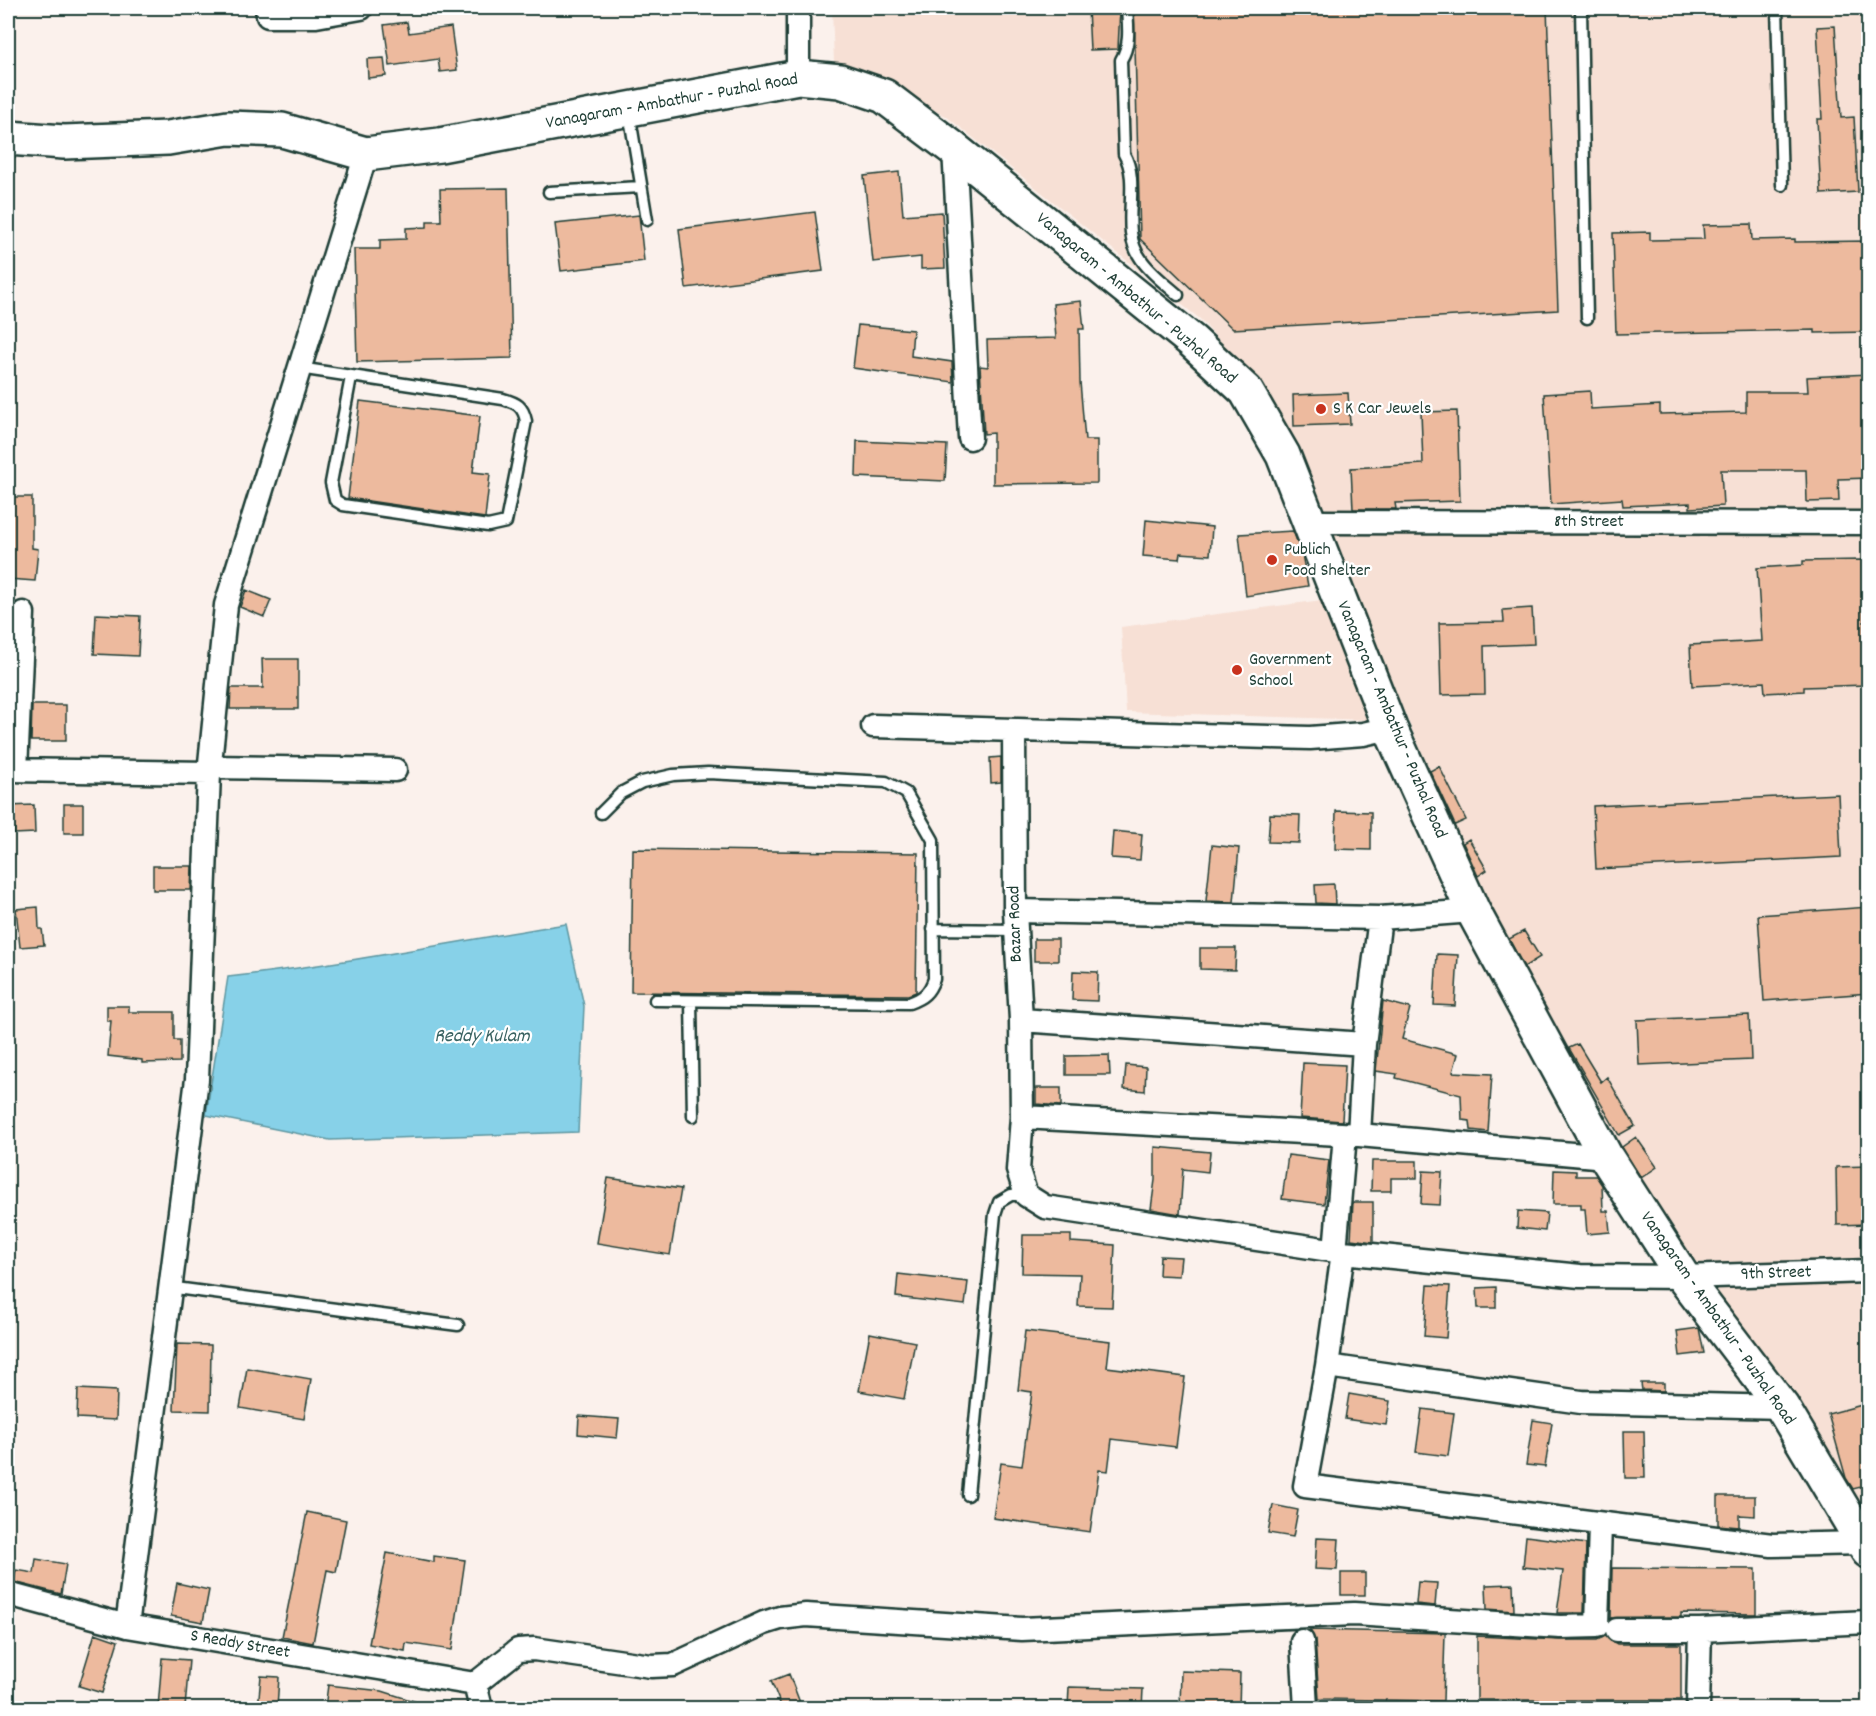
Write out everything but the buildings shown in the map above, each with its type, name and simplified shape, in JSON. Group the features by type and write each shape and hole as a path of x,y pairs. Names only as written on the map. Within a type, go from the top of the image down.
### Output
{"main road":[{"name":"Vanagaram - Ambathur - Puzhal Road","path":"8,138 64,142 168,138 228,128 282,130 366,154 440,145 798,77 840,81 884,96 954,149 1192,341 1246,392 1283,455 1390,728 1473,911 1606,1157 1683,1277 1782,1407 1867,1547"}],"street":[{"path":"267,8 268,16 316,16 362,8"},
{"path":"798,8 798,77"},
{"path":"954,149 970,438"},
{"path":"127,1626 168,1287 197,1079 210,770 225,605 366,154"},
{"name":"8th Street","path":"1310,522 1869,523"},
{"path":"23,613 12,770 395,770"},
{"path":"873,726 1310,738 1364,734 1390,728"},
{"name":"Bazar Road","path":"1014,730 1015,920 1021,1020 1022,1117 1018,1170 1026,1195"},
{"path":"1015,920 1380,918 1473,911"},
{"path":"1380,918 1352,1135 1327,1366 1305,1486 1772,1545 1867,1547"},
{"path":"1021,1020 1364,1044"},
{"path":"1022,1117 1352,1135 1606,1157"},
{"name":"9th Street","path":"1026,1195 1046,1207 1339,1251 1580,1276 1683,1277 1869,1271"},
{"path":"1327,1366 1581,1402 1782,1407"},
{"path":"481,1708 475,1684 518,1650 534,1649 651,1666 673,1665 764,1623 780,1618 806,1615 1022,1629 1354,1614 1560,1627 1597,1626 1600,1524"},
{"name":"S Reddy Street","path":"8,1594 127,1626 475,1684"},
{"path":"1617,1630 1700,1630 1869,1622"},
{"path":"1698,1708 1700,1630"},
{"path":"1302,1641 1306,1708"}],"lane":[{"path":"1127,8 1126,50 1120,60 1124,154 1129,164 1129,224 1134,247 1141,260 1178,295"},
{"path":"1581,8 1587,318"},
{"path":"1777,8 1782,185"},
{"path":"628,109 647,220"},
{"path":"549,192 641,187"},
{"path":"299,368 503,399 518,404 524,411 526,421 506,522 488,526 343,505 335,500 331,483 351,377"},
{"path":"601,813 621,793 642,782 673,775 708,773 886,782 906,793 933,840 935,853 934,979 931,990 922,998 909,1004 655,1000"},
{"path":"933,929 1015,920"},
{"path":"691,1000 693,1116"},
{"path":"968,1495 995,1214 999,1202 1011,1195 1026,1195"},
{"path":"168,1287 458,1325"}],"shaded area":[{"path":"832,8 1868,8 1868,1523 1800,1413 1651,1199 1489,906 1265,392 1200,319 946,116 834,63"},
{"name":"Government School","path":"1322,600 1372,720 1126,712 1121,627"}],"water":[{"name":"Reddy Kulam","path":"566,924 584,1006 578,1132 330,1140 206,1115 228,977 355,959"}],"place":[{"name":"S K Car Jewels","path":"1321,409"},
{"name":"Publich Food Shelter","path":"1272,560"},
{"name":"Government School","path":"1237,670"}]}
